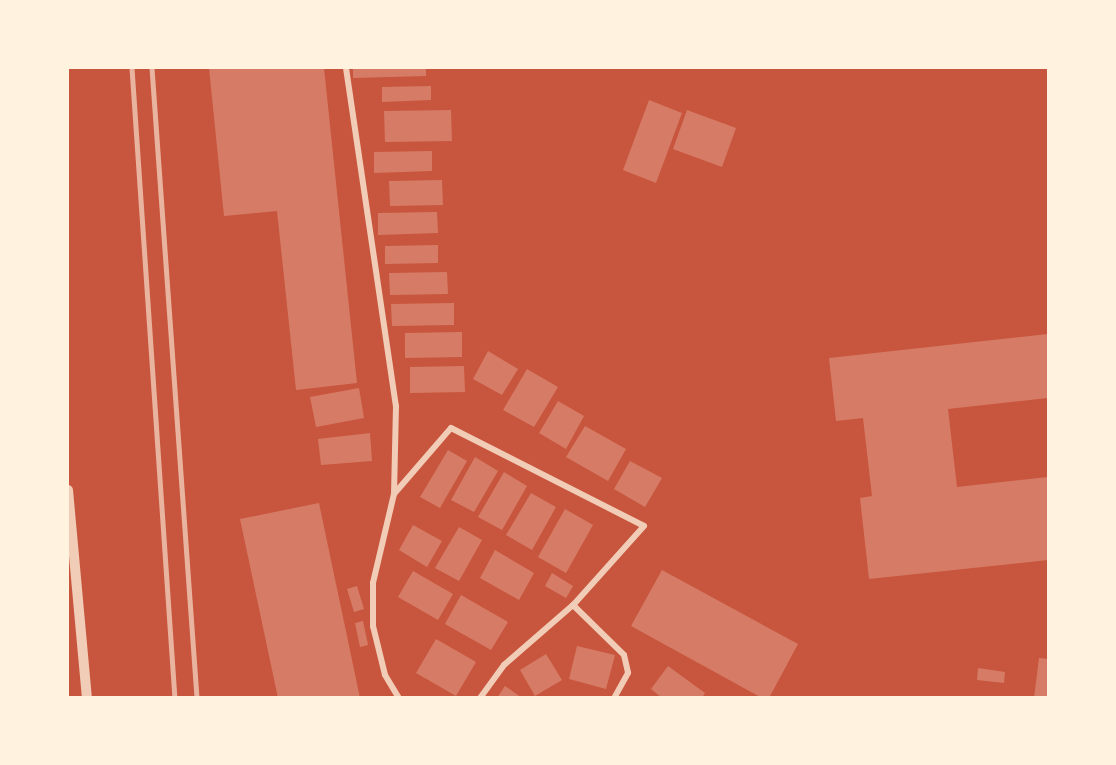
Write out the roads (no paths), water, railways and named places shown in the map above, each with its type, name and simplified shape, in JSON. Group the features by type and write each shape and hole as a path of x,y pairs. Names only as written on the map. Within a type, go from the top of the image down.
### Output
{"street":[{"path":"346,68 396,406 394,494 373,583 373,626 386,675 399,698"},
{"path":"394,494 451,428 644,526 573,605 504,665 480,698"},
{"path":"68,490 72,592 87,698"},
{"path":"573,605 624,655 628,673 614,698"}],"railway":[{"path":"132,68 175,698"},
{"path":"152,68 197,698"}]}
